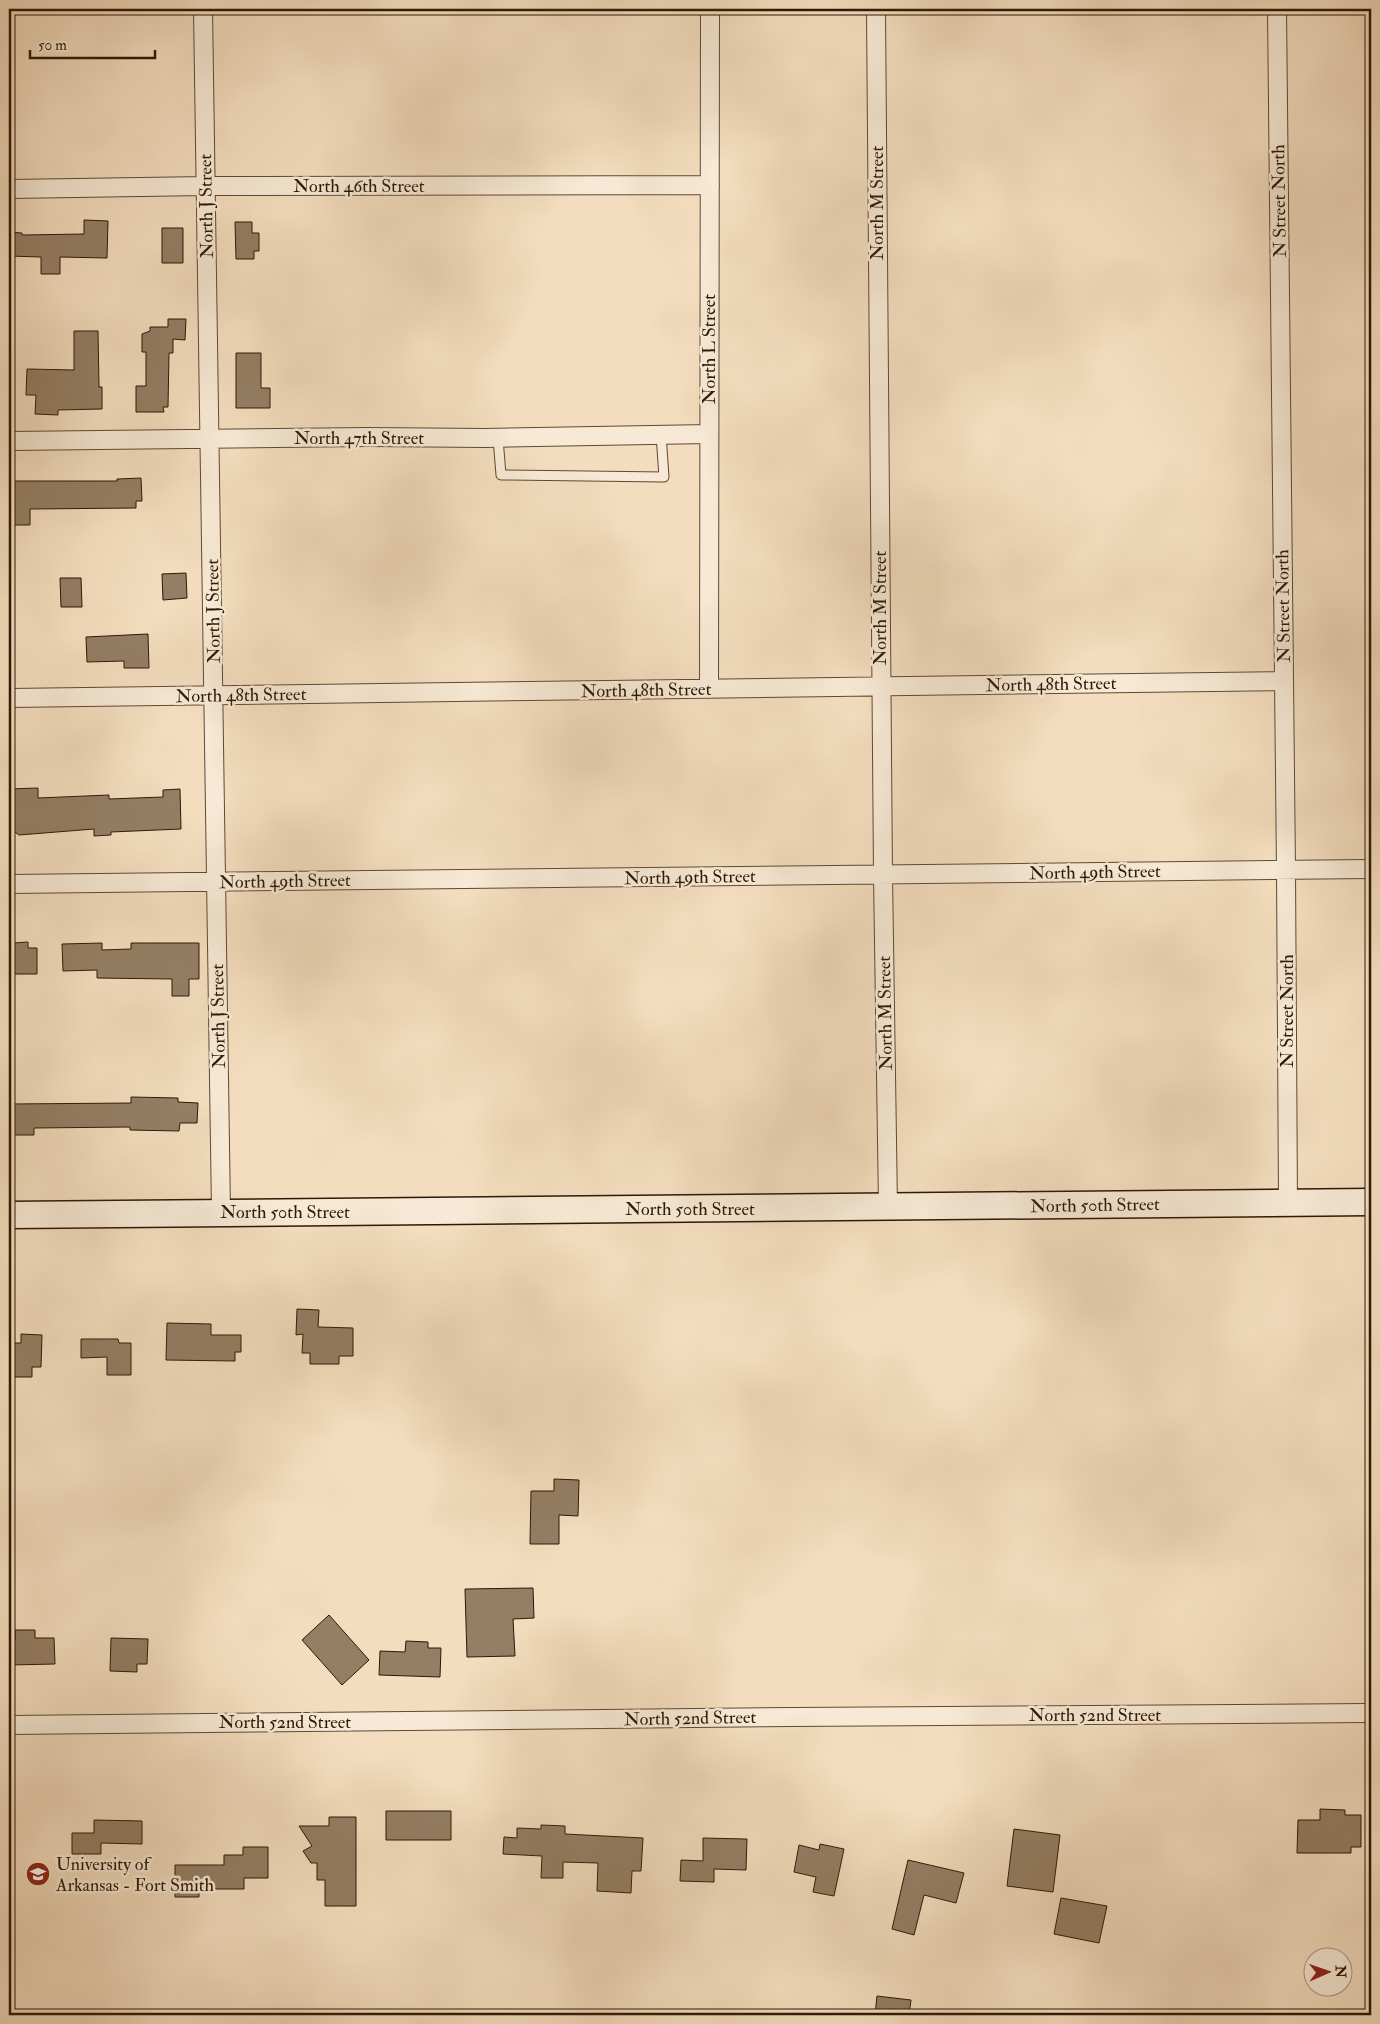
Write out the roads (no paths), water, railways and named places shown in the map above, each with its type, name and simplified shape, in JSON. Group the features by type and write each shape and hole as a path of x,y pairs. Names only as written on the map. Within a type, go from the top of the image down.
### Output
{"street":[{"name":"North J Street","path":"203,9 221,1212"},
{"name":"North L Street","path":"709,689 710,9"},
{"name":"North M Street","path":"876,9 881,686 888,1207"},
{"name":"N Street North","path":"1277,9 1288,1203"},
{"name":"North 46th Street","path":"9,189 206,186 710,185"},
{"name":"North 47th Street","path":"9,441 498,438 709,434"},
{"name":"North 48th Street","path":"9,698 1284,681"},
{"name":"North 49th Street","path":"9,884 1371,869"},
{"name":"North 50th Street","path":"9,1216 221,1212 1371,1202"},
{"name":"North 52nd Street","path":"9,1724 793,1716 1371,1713"}],"lane":[{"path":"498,438 501,475 664,477 661,434"}],"place":[{"name":"University of Arkansas - Fort Smith","path":"38,1874"}]}
